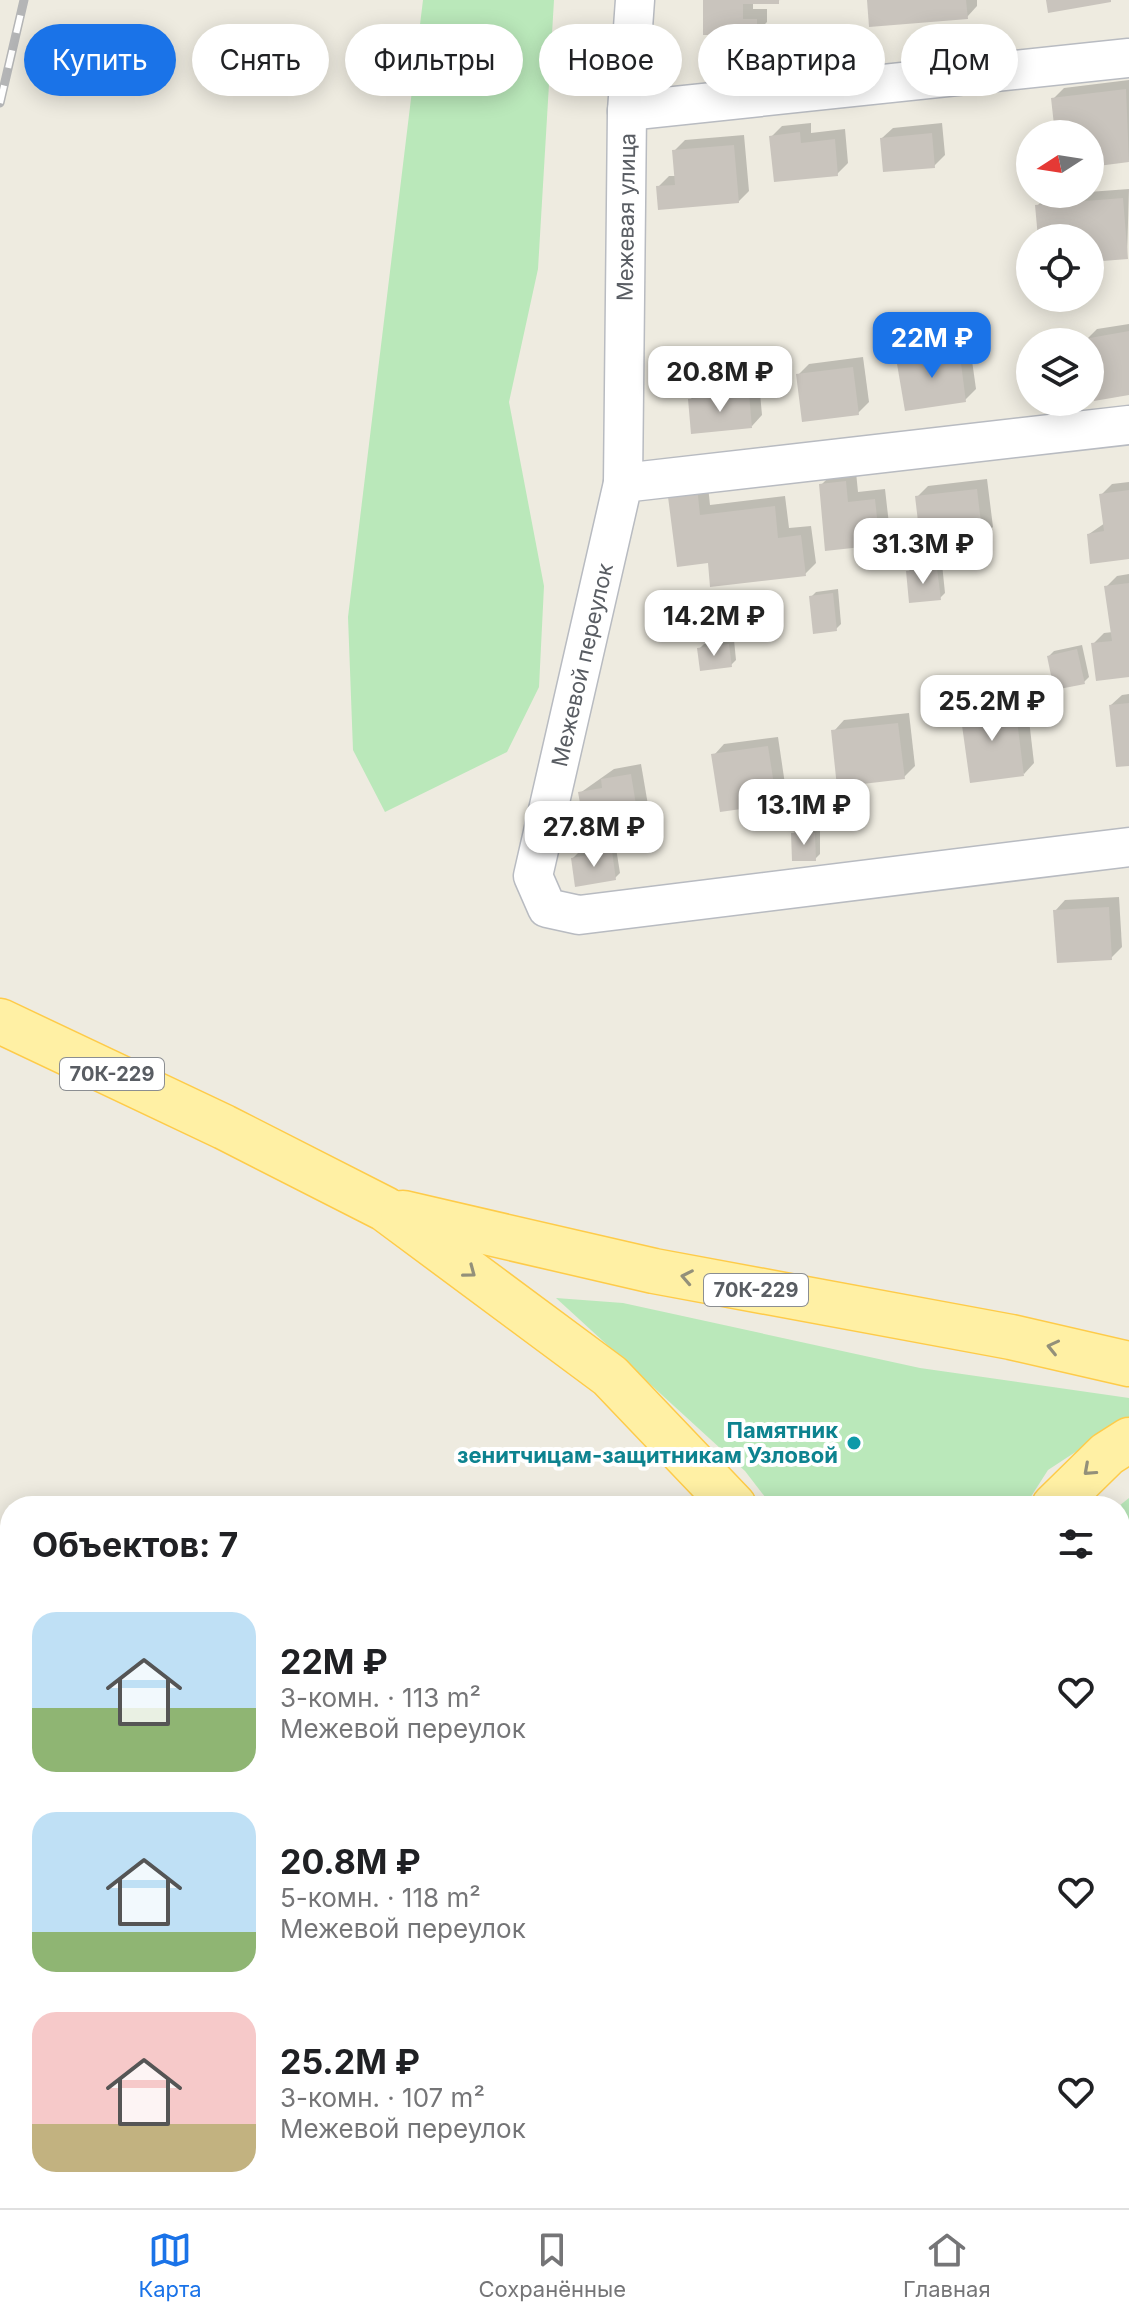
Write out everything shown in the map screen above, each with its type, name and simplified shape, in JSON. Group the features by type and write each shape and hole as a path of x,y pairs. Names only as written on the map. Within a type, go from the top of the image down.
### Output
{"main road":[{"name":"70К-229","path":"0,1021 224,1127 385,1209 610,1376 724,1496"},
{"name":"70К-229","path":"385,1209 654,1271 1011,1337 1129,1364"},
{"path":"1064,1496 1107,1454 1129,1440"}],"street":[{"name":"Межевая улица","path":"623,483 627,111 635,0"},
{"path":"627,111 1129,58"},
{"path":"623,483 1129,425"},
{"name":"Межевой переулок","path":"623,483 533,876 547,908 579,915 1129,847"}],"green space":[{"path":"423,0 554,0 553,24 539,24 539,96 548,96 538,269 509,402 544,586 539,687 507,752 385,812 353,750 348,617 411,96 523,96 523,24 420,24"},
{"path":"556,1298 623,1303 920,1368 1129,1398 1129,1417 1048,1470 1031,1496 764,1496 745,1471"}],"building":[{"path":"703,0 779,0 779,4 743,4 743,19 757,19 757,24 703,24"},
{"path":"867,0 966,0 968,19 885,26 869,24"},
{"path":"1046,0 1111,0 1111,2 1048,13"},
{"path":"1126,89 1129,162 1104,165 1104,120 1053,120 1051,98"},
{"path":"800,132 801,143 835,139 838,176 774,182 769,136"},
{"path":"932,133 935,168 883,172 880,138"},
{"path":"734,145 739,203 658,210 656,186 675,185 672,150"},
{"path":"1123,198 1128,259 1104,261 1104,224 1037,224 1035,208 1104,208 1104,200"},
{"path":"1129,331 1129,395 1104,399 1104,335"},
{"path":"959,348 966,402 905,411 896,358"},
{"path":"853,367 859,415 802,422 796,374"},
{"path":"749,393 752,428 691,434 688,399"},
{"path":"846,481 848,502 875,499 880,545 825,551 819,484"},
{"path":"697,486 700,515 775,506 778,538 801,535 806,576 710,587 708,563 677,567 667,489"},
{"path":"977,489 983,540 921,547 915,496"},
{"path":"1129,490 1129,559 1090,564 1087,534 1104,531 1099,494"},
{"path":"937,568 941,600 909,603 906,571"},
{"path":"1129,583 1129,677 1096,681 1091,643 1112,641 1104,586"},
{"path":"833,593 837,631 813,634 809,596"},
{"path":"729,644 732,667 700,671 697,648"},
{"path":"1077,649 1085,684 1054,690 1047,656"},
{"path":"1129,703 1129,766 1116,767 1109,705"},
{"path":"1015,704 1024,776 970,783 960,711"},
{"path":"898,723 905,779 837,787 831,730"},
{"path":"768,746 777,804 720,812 711,754"},
{"path":"631,774 638,817 584,826 578,792 602,788 601,779"},
{"path":"791,833 815,833 816,861 792,861"},
{"path":"612,851 616,880 575,887 571,858"},
{"path":"1109,907 1112,960 1057,963 1053,910"}],"railway":[{"path":"0,103 24,0"}],"place":[{"name":"Памятник зенитчицам-защитникам Узловой","path":"854,1443"}]}
